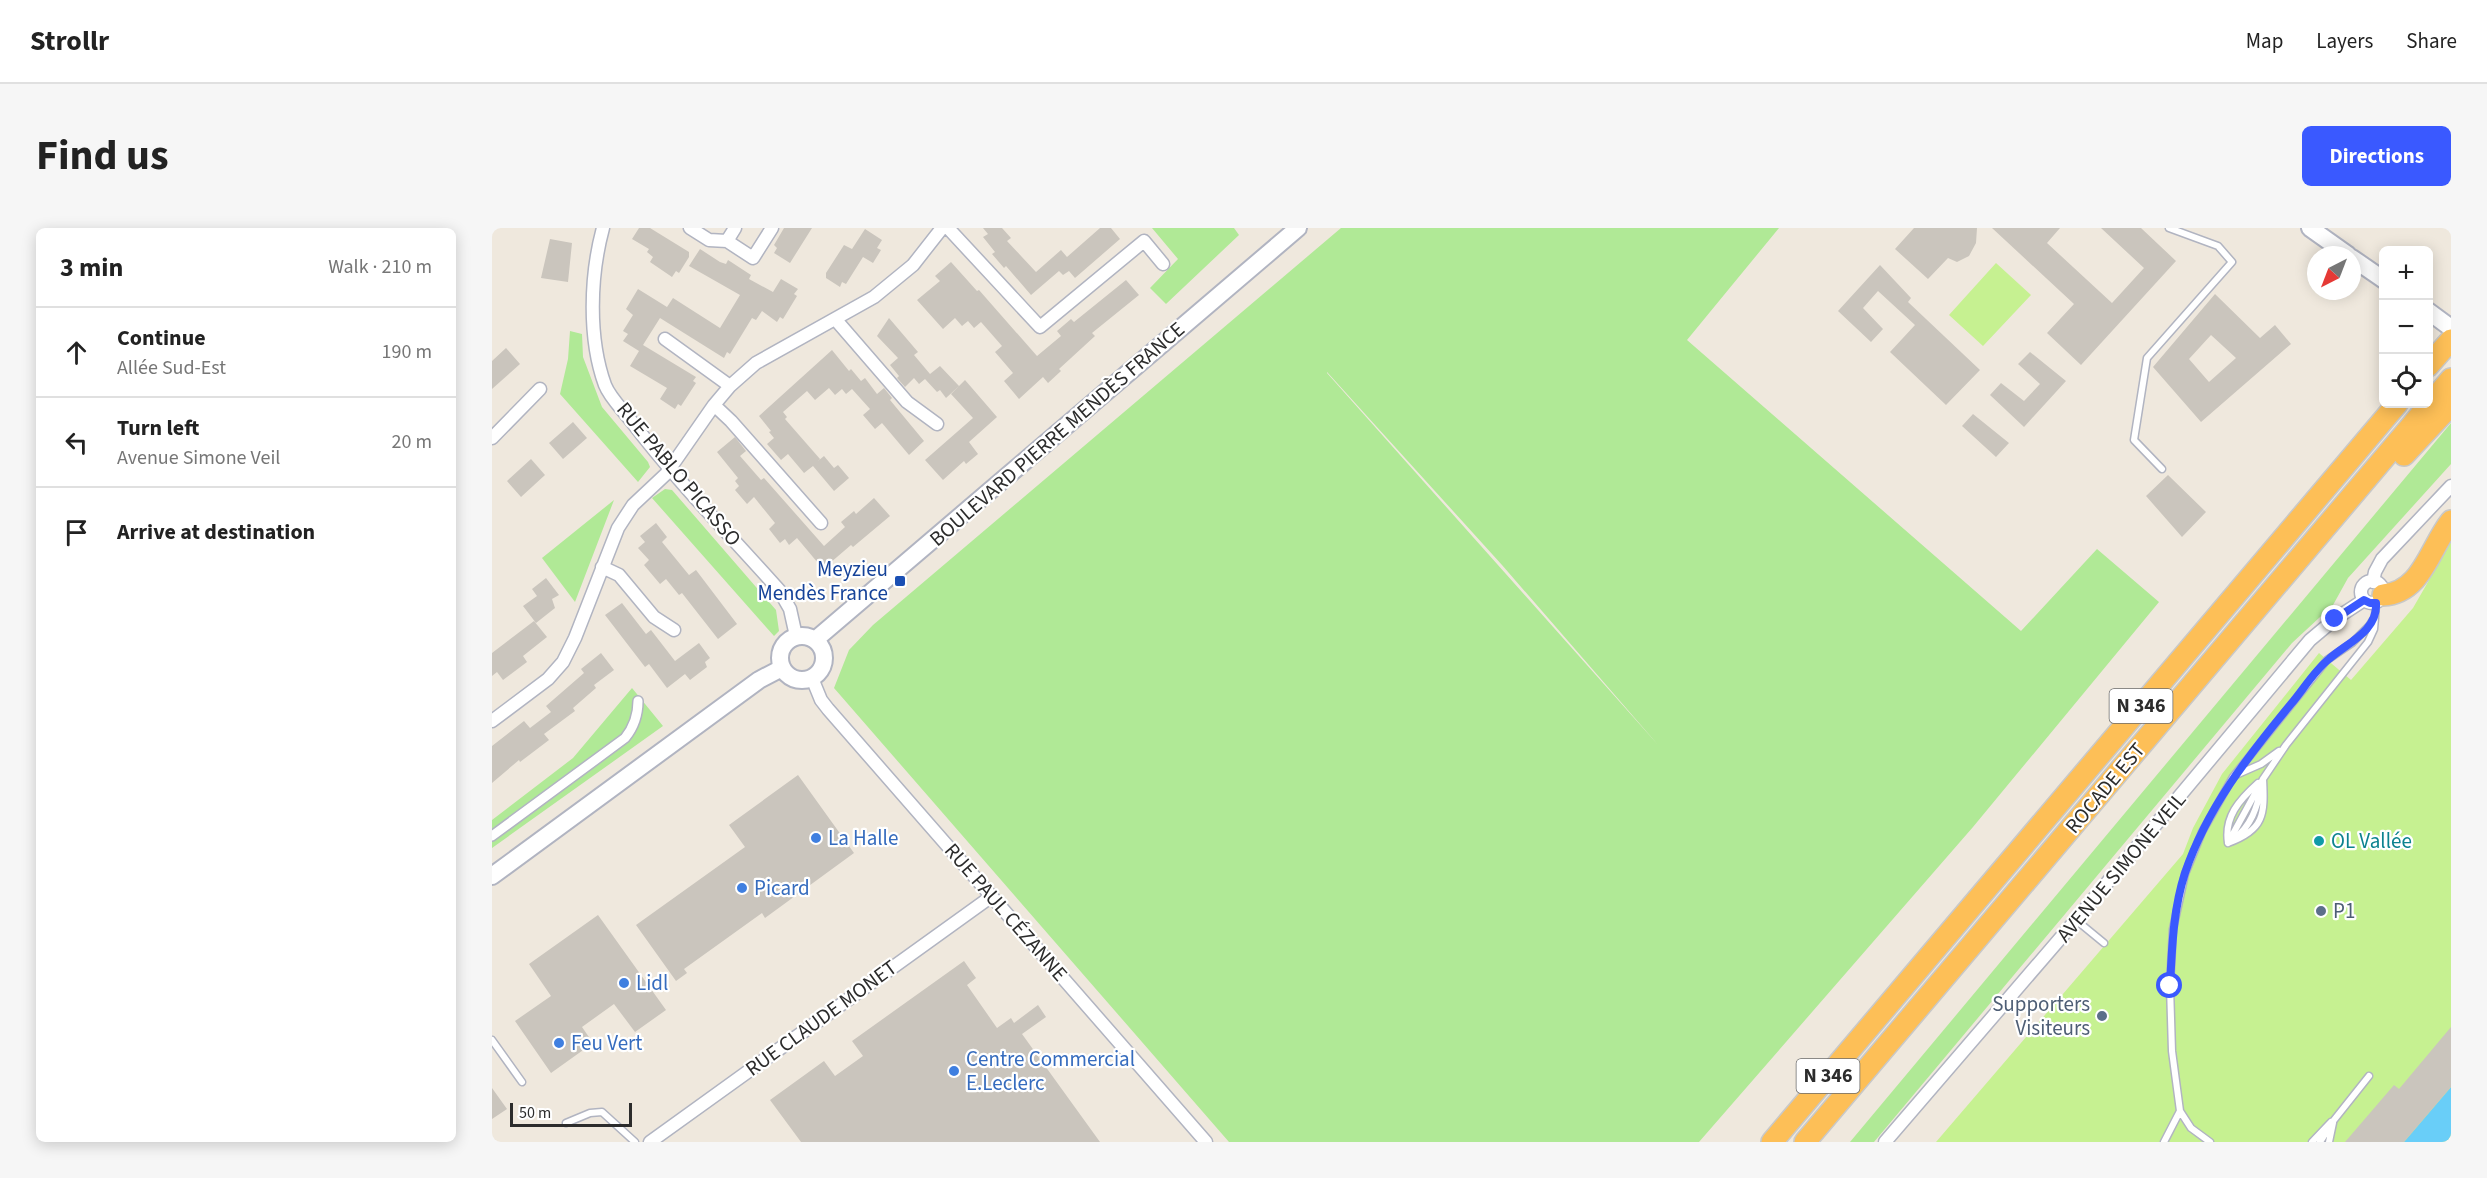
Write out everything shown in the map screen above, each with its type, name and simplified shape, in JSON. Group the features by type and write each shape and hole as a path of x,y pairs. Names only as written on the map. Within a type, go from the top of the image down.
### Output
{"highway":[{"path":"2433,360 2451,340"},
{"name":"ROCADE EST","path":"1805,1142 2451,379"},
{"path":"2381,462 2402,457 2451,405"},
{"name":"ROCADE EST","path":"1772,1142 2394,408"},
{"path":"2374,595 2403,591 2412,584 2441,533 2451,521"}],"street":[{"name":"RUE PABLO PICASSO","path":"603,228 597,251 594,299 595,346 606,388 650,445 778,590 790,609 796,636"},
{"path":"690,228 709,240 726,241 753,258 772,228"},
{"path":"726,241 735,228"},
{"path":"492,721 548,679 563,662 575,638 618,528 633,505 671,468 714,405 730,386 756,363 874,297 897,279 928,248 942,228"},
{"path":"948,228 1040,327 1144,241 1163,264"},
{"name":"BOULEVARD PIERRE MENDÈS FRANCE","path":"815,640 1298,228"},
{"path":"2310,228 2335,246"},
{"path":"2361,264 2379,277"},
{"path":"2433,315 2451,328"},
{"path":"836,320 907,402 937,423"},
{"path":"665,339 730,386"},
{"path":"492,438 540,389"},
{"path":"714,405 731,421 821,523"},
{"path":"2374,595 2374,572 2382,559 2451,486"},
{"path":"603,567 619,576 654,617 674,630"},
{"name":"AVENUE SIMONE VEIL","path":"1885,1142 2076,920 2310,640 2335,619 2374,595"},
{"path":"796,636 815,640 820,645 824,660 822,668 812,678 798,680 791,678 782,668 780,653 789,640 796,636"},
{"path":"492,876 759,680 782,668"},
{"name":"RUE PAUL CÉZANNE","path":"812,678 820,700 1206,1142"},
{"path":"492,836 625,738 632,730 638,711 638,701"},
{"name":"RUE CLAUDE MONET","path":"650,1142 992,896"}],"lane":[{"path":"2162,469 2134,440 2147,358 2232,262 2218,246 2169,228"},
{"path":"2263,779 2254,814 2244,830 2228,843 2226,829 2228,823 2245,795 2263,779 2286,745 2368,642 2374,629 2374,595"},
{"path":"2210,1142 2190,1128 2180,1111 2172,1051 2170,986 2173,929 2185,874 2202,832 2234,777 2327,660 2352,644 2375,617"},
{"path":"2234,777 2261,764 2286,745"},
{"path":"2076,920 2104,943"},
{"path":"492,1040 522,1082"},
{"path":"2320,1142 2334,1120 2369,1076"},
{"path":"2164,1142 2180,1111"},
{"path":"566,1123 590,1113 602,1112 635,1142"},
{"path":"2312,1142 2323,1128 2334,1120"},
{"path":"2329,1142 2334,1120"}],"green space":[{"path":"1152,228 1234,228 1239,235 1166,304 1150,288 1178,259"},
{"path":"1341,228 1779,228 1687,340 2021,631 2097,549 2159,602 1973,827 1699,1142 1229,1142 834,688 849,650 873,625","holes":["1327,372 1502,565 1659,746"]},
{"path":"1996,263 2031,295 1983,346 1949,315"},
{"path":"570,331 582,334 583,357 602,407 648,462 650,467 638,482 560,394 568,359"},
{"path":"2451,423 2451,464 2348,578 2333,605 2292,643 1874,1142 1850,1142"},
{"path":"665,489 672,490 776,610 779,631 774,636 652,498"},
{"path":"614,500 575,602 542,558"},
{"name":"OL Vallée","path":"2451,542 2451,1142 1936,1142 2183,854 2193,828 2222,774 2319,653 2351,680 2413,608"},
{"path":"632,688 663,726 492,848 492,820 573,758"}],"water":[{"path":"2451,1087 2451,1142 2404,1142"}],"building":[{"path":"639,228 650,228 689,252 689,257 679,273 676,271 672,277 650,262 653,257 647,252 649,249 632,239"},
{"path":"784,228 812,228 790,263 774,253 777,248 774,245"},
{"path":"983,228 1002,228 1011,238 1007,241 1036,272 1061,250 1067,257 1100,228 1111,228 1120,239 1075,278 1069,271 1063,275 1059,271 1031,295 1006,266 1004,268 992,254 995,252 983,237 988,234"},
{"path":"1914,228 1977,228 1976,243 1969,256 1957,262 1948,258 1928,279 1895,249"},
{"path":"1992,228 2060,228 2047,243 2112,303 2144,268 2101,228 2141,228 2176,261 2081,365 2047,333 2074,304"},
{"path":"865,229 882,240 877,248 881,250 873,263 863,257 846,284 842,282 840,287 826,278 826,273 844,245 852,249"},
{"path":"550,239 572,243 568,282 541,278"},
{"path":"700,249 720,262 726,264 728,260 751,275 749,279 773,292 781,279 798,289 794,294 797,296 783,319 780,317 777,322 762,311 756,320 752,318 730,354 727,352 724,358 660,318 643,345 696,377 693,381 696,383 681,406 678,404 675,409 660,399 667,388 630,366 639,351 623,341 628,334 623,331 633,315 626,309 638,289 667,307 673,298 720,328 740,295 689,266"},
{"path":"951,262 1037,356 1061,336 1057,331 1071,319 1074,322 1126,280 1139,295 1092,333 1095,336 1059,369 1061,371 1048,383 1043,377 1019,399 1004,381 1013,373 995,352 1002,346 981,322 974,328 968,321 962,326 955,318 943,329 917,300 940,281 935,276"},
{"path":"1880,265 1911,298 1908,302 1980,370 1946,405 1890,352 1915,325 1878,291 1863,308 1883,329 1871,342 1838,311"},
{"path":"2215,294 2260,338 2275,325 2291,344 2201,422 2153,367","holes":["2211,335 2236,358 2209,382 2189,359"]},
{"path":"889,318 918,352 914,355 930,374 940,366 959,386 946,398 940,390 937,392 925,379 919,384 914,378 905,387 897,378 899,376 890,365 898,358 877,336"},
{"path":"506,348 520,364 492,389 492,361"},
{"path":"832,350 849,371 851,369 861,381 865,378 877,394 884,388 892,398 890,400 924,441 909,455 882,423 875,429 863,415 870,409 852,389 846,394 842,389 835,395 829,388 815,400 807,391 783,412 787,417 785,419 820,459 818,461 824,456 834,468 838,465 849,478 834,491 813,466 804,473 788,454 781,460 767,444 774,438 759,416"},
{"path":"2030,352 2066,381 2024,427 1990,395 2001,383 2024,401 2040,384 2018,364"},
{"path":"965,380 997,417 969,442 978,454 966,464 964,461 943,480 925,460 973,418 951,394"},
{"path":"1973,414 2009,443 1996,457 1962,426"},
{"path":"573,422 587,438 563,459 549,443"},
{"path":"735,437 746,451 740,456 761,480 764,478 824,546 845,527 841,522 854,511 856,514 874,498 890,516 823,569 797,538 789,545 785,539 780,543 769,529 775,523 754,497 747,504 735,490 739,486 735,481 738,478 717,452"},
{"path":"531,459 545,475 521,497 507,481"},
{"path":"2168,475 2206,512 2182,537 2146,496"},
{"path":"656,523 667,537 662,542 689,575 696,570 737,624 718,639 682,593 679,595 666,579 660,584 644,565 649,560 638,548 645,542 640,536"},
{"path":"546,578 559,595 552,599 555,608 536,623 523,606 537,596 532,589"},
{"path":"622,603 646,634 651,630 675,661 699,643 710,658 705,662 707,667 690,680 685,674 667,688 649,664 645,667 605,615"},
{"path":"534,621 547,637 523,656 527,662 503,680 497,672 492,676 492,653"},
{"path":"601,653 614,670 594,685 596,688 573,708 575,711 544,734 549,740 520,762 519,760 492,783 492,746 524,721 530,728 551,712 546,706 584,673 581,669"},
{"path":"798,775 854,853 765,918 762,913 684,969 687,973 676,981 636,925 745,847 729,825"},
{"path":"598,915 666,1010 635,1032 614,1004 582,1027 593,1043 551,1073 515,1021 551,996 529,964"},
{"name":"Centre Commercial E.Leclerc","path":"964,961 976,978 967,985 997,1028 1011,1018 1014,1023 1038,1005 1046,1017 1022,1034 1100,1142 801,1142 770,1100 824,1061 835,1076 863,1056 852,1041"},
{"path":"2451,1027 2451,1087 2404,1142 2345,1142 2394,1085 2399,1089"},
{"path":"492,1088 507,1109 492,1119"}],"place":[{"name":"Meyzieu Mendès France","path":"900,581"},
{"name":"La Halle","path":"816,838"},
{"name":"OL Vallée","path":"2319,841"},
{"name":"Picard","path":"742,888"},
{"name":"P1","path":"2321,911"},
{"name":"Lidl","path":"624,983"},
{"name":"Supporters Visiteurs","path":"2102,1016"},
{"name":"Feu Vert","path":"559,1043"},
{"name":"Centre Commercial E.Leclerc","path":"954,1071"}],"route":[{"path":"2170,986 2173,929 2185,874 2202,832 2222,794 2254,748 2327,660 2352,644 2369,626 2375,617 2377,605 2364,600 2335,619"}]}
